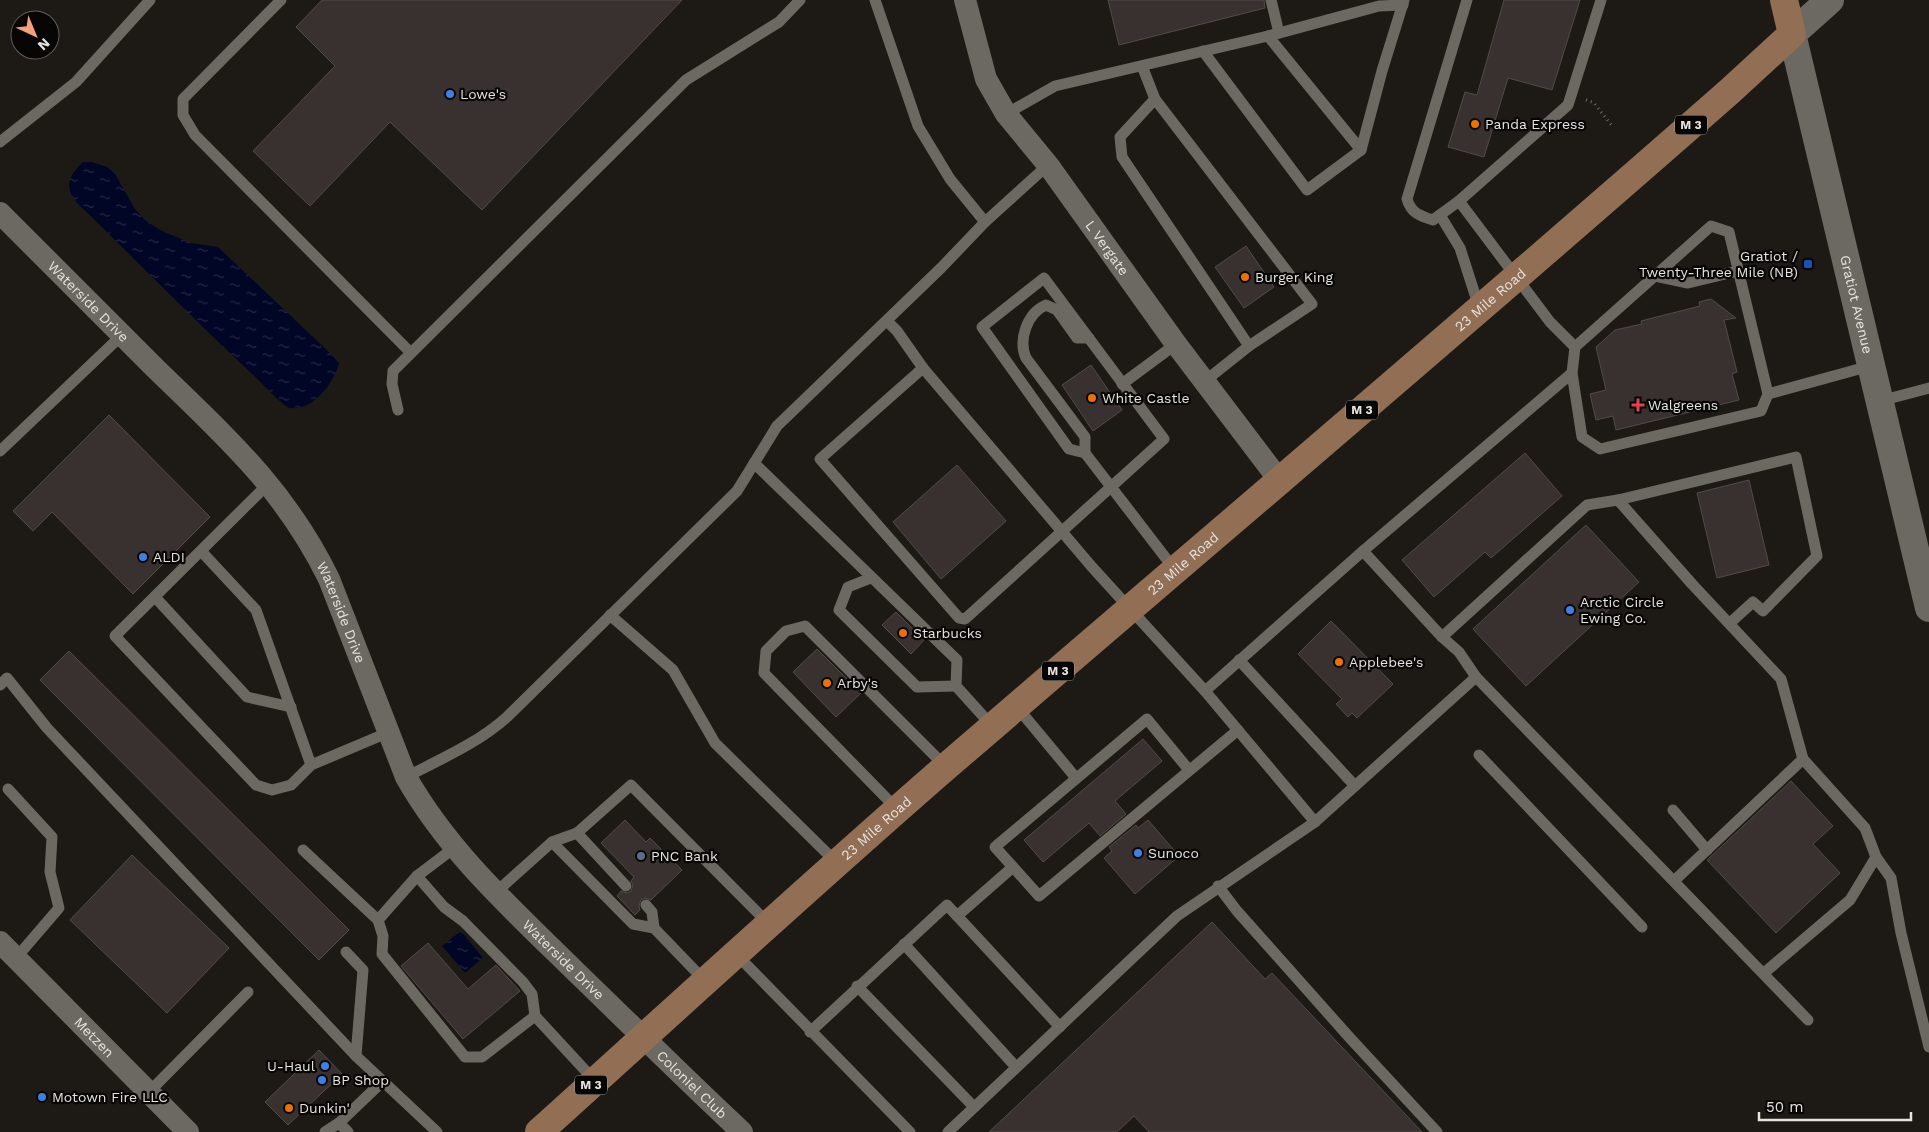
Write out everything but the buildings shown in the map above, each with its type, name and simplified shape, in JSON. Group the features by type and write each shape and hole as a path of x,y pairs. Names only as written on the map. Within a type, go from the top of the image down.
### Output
{"main road":[{"name":"Gratiot Avenue","path":"1784,0 1878,401 1929,604"},
{"name":"23 Mile Road","path":"538,1132 946,767 1280,482 1830,0"}],"street":[{"name":"L Vergate","path":"965,0 986,79 1006,114 1048,165 1176,344 1280,482"},
{"name":"Waterside Drive","path":"0,213 269,483 300,525 329,578 387,733 406,777 421,803 454,848 495,893 642,1037"},
{"name":"Metzen","path":"0,942 188,1132"},
{"name":"Coloniel Club","path":"642,1037 742,1132"}],"lane":[{"path":"0,142 76,82 150,0"},
{"path":"280,0 183,100 183,115 195,135 411,353"},
{"path":"398,410 392,384 393,371 686,80 778,22 800,0"},
{"path":"875,0 918,126 950,179 984,222"},
{"path":"1271,0 1273,34 1361,150"},
{"path":"1467,0 1407,199 1409,207 1418,215 1433,220 1459,201 1568,106 1601,0"},
{"path":"1006,114 1055,86 1273,34 1379,6 1404,3 1382,71 1361,150 1307,190 1203,51"},
{"path":"1142,66 1155,99 1312,304 1249,346 1205,381"},
{"path":"1155,99 1120,137 1122,157 1249,346"},
{"path":"406,777 492,730 737,491 777,426 887,320 984,222 1048,165"},
{"path":"1459,201 1550,322 1575,347"},
{"path":"1440,215 1460,248 1480,308"},
{"path":"1711,226 1728,232 1738,271 1768,394 1760,411 1600,450 1582,437 1572,373 1575,347 1711,226"},
{"path":"1655,276 1688,283 1738,271"},
{"path":"922,368 820,459 959,618 965,619 1112,487 1164,439 1044,278 982,327 1069,449 1085,453 1112,487 1175,570"},
{"path":"1085,453 1085,437 1026,358 1022,350 1022,340 1034,314 1046,305 1057,310 1077,338 1089,338"},
{"path":"887,320 897,331 922,368 1062,532 1205,691 1315,822"},
{"path":"0,451 122,334"},
{"path":"1122,384 1176,344"},
{"path":"1768,394 1870,366"},
{"path":"1205,691 1363,550 1572,373"},
{"path":"1878,401 1929,388"},
{"path":"1442,637 1587,505 1618,500 1796,457 1817,556 1763,611 1753,602 1730,623"},
{"path":"754,463 957,660 956,686 993,727"},
{"path":"269,483 115,636 256,785 272,790 292,785 311,765 387,733"},
{"path":"1618,500 1782,679 1804,759 1865,828 1876,857 1891,878 1901,933 1929,1047"},
{"path":"1363,550 1442,637 1459,652 1476,677 1808,1020"},
{"path":"200,551 256,610 311,765"},
{"path":"871,578 848,587 839,610 917,687 956,686"},
{"path":"154,597 247,697 291,707"},
{"path":"610,614 673,670 715,743 837,863"},
{"path":"898,810 764,673 766,651 786,631 805,626 946,767"},
{"path":"1240,660 1354,786"},
{"path":"948,1132 1177,916 1218,886 1255,865 1315,822 1476,677"},
{"path":"2,678 356,1056 437,1132"},
{"path":"1016,707 1076,778"},
{"path":"1189,770 1147,719 995,847 1039,896 1238,730"},
{"path":"1479,755 1642,927"},
{"path":"1674,880 1804,759"},
{"path":"495,893 552,842 577,833 631,785 769,924"},
{"path":"8,790 52,837 50,872 59,908 16,958"},
{"path":"1673,810 1707,850"},
{"path":"577,833 626,886"},
{"path":"552,842 633,924 654,928 705,981"},
{"path":"378,920 416,876 454,848"},
{"path":"303,850 378,920 383,936 382,954 465,1057 482,1058 535,1016"},
{"path":"1764,974 1850,900 1876,857"},
{"path":"957,916 1013,867"},
{"path":"416,876 444,907 463,922 523,982 532,994 535,1016 595,1081"},
{"path":"1218,886 1237,911 1350,1038 1438,1132"},
{"path":"646,905 652,912 654,928"},
{"path":"810,1032 857,986 947,905 1060,1027"},
{"path":"904,944 1016,1067"},
{"path":"346,952 362,970 356,1056"},
{"path":"736,954 810,1032 910,1132"},
{"path":"857,986 974,1107"},
{"path":"149,1092 248,992"},
{"path":"325,1132 339,1123 383,1081"},
{"path":"339,1123 348,1132"}],"path":[{"path":"1572,94 1594,104 1613,126"}],"water":[{"path":"83,162 92,162 107,167 115,174 135,209 145,220 160,230 191,243 218,247 332,355 339,363 333,378 322,394 307,405 299,408 290,408 276,398 77,203 69,187 71,177"},
{"path":"461,931 483,958 465,973 442,946"}],"place":[{"name":"Lowe's","path":"450,94"},
{"name":"Panda Express","path":"1475,124"},
{"name":"Gratiot / Twenty-Three Mile (NB)","path":"1808,264"},
{"name":"Burger King","path":"1245,277"},
{"name":"White Castle","path":"1092,398"},
{"name":"Walgreens","path":"1638,405"},
{"name":"ALDI","path":"143,557"},
{"name":"Arctic Circle Ewing Co.","path":"1570,610"},
{"name":"Starbucks","path":"903,633"},
{"name":"Applebee's","path":"1339,662"},
{"name":"Arby's","path":"827,683"},
{"name":"Sunoco","path":"1138,853"},
{"name":"PNC Bank","path":"641,856"},
{"name":"U-Haul","path":"325,1066"},
{"name":"BP Shop","path":"322,1080"},
{"name":"Motown Fire LLC","path":"42,1097"},
{"name":"Dunkin'","path":"289,1108"}]}
